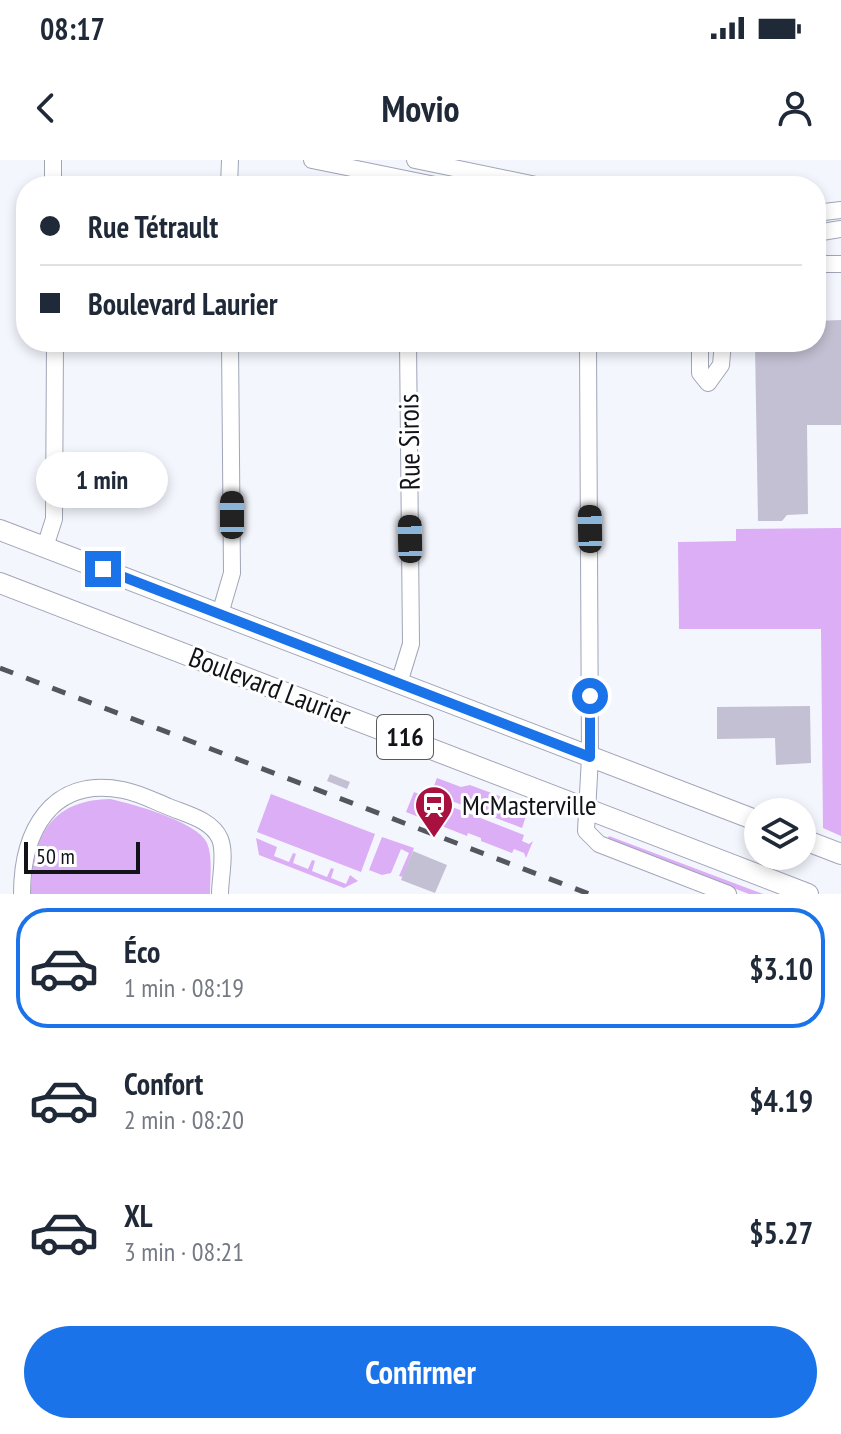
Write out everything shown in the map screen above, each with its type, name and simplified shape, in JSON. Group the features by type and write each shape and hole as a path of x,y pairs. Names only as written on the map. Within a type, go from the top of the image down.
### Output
{"main road":[{"name":"Boulevard Laurier","path":"0,530 744,816"},
{"name":"Boulevard Laurier","path":"0,583 808,894"},
{"path":"816,844 841,854"}],"street":[{"path":"312,160 382,176"},
{"path":"415,160 493,176"},
{"path":"45,547 54,519 55,352"},
{"path":"220,614 233,566 230,352"},
{"name":"Rue Sirois","path":"399,683 411,644 408,352"},
{"path":"588,352 590,757 586,831 599,844 728,894"},
{"path":"700,352 700,373 708,383 721,365 722,352"},
{"path":"22,894 25,849 38,821 68,797 84,790 108,788 132,792 169,807 203,822 215,832 221,843 220,894"}],"shaded area":[{"path":"841,528 841,836 823,828 821,629 679,629 678,542 736,541 736,529"},
{"path":"437,778 461,787 470,785 529,807 522,828 431,793"},
{"path":"414,792 422,795 416,810 424,813 429,798 524,835 522,841 529,844 533,841 526,858 524,853 514,849 512,853 481,841 481,838 468,833 467,836 406,812"},
{"path":"271,794 375,834 361,872 257,832"},
{"path":"110,799 164,815 201,835 210,855 210,894 31,894 35,856 48,826 58,815 72,807"},
{"path":"609,836 763,894 749,894 607,840"},
{"path":"382,837 414,848 403,877 399,876 409,853 401,849 391,873 382,875 369,870"},
{"path":"256,838 277,847 274,856 289,862 293,853 296,854 293,863 308,869 312,860 315,861 312,871 327,877 331,868 334,869 331,878 346,884 350,875 358,881 344,888 259,855"}],"building":[{"path":"841,320 841,425 807,425 808,514 787,515 782,521 758,521 755,352 826,352 826,321"},
{"path":"810,706 811,763 776,765 775,738 717,739 717,707"},
{"path":"330,774 350,782 347,789 327,781"},
{"path":"413,851 447,865 435,893 401,880"}],"railway":[{"path":"0,668 589,894"}],"place":[{"name":"McMasterville","path":"434,839"}],"route":[{"path":"103,569 590,757 590,696"}]}
